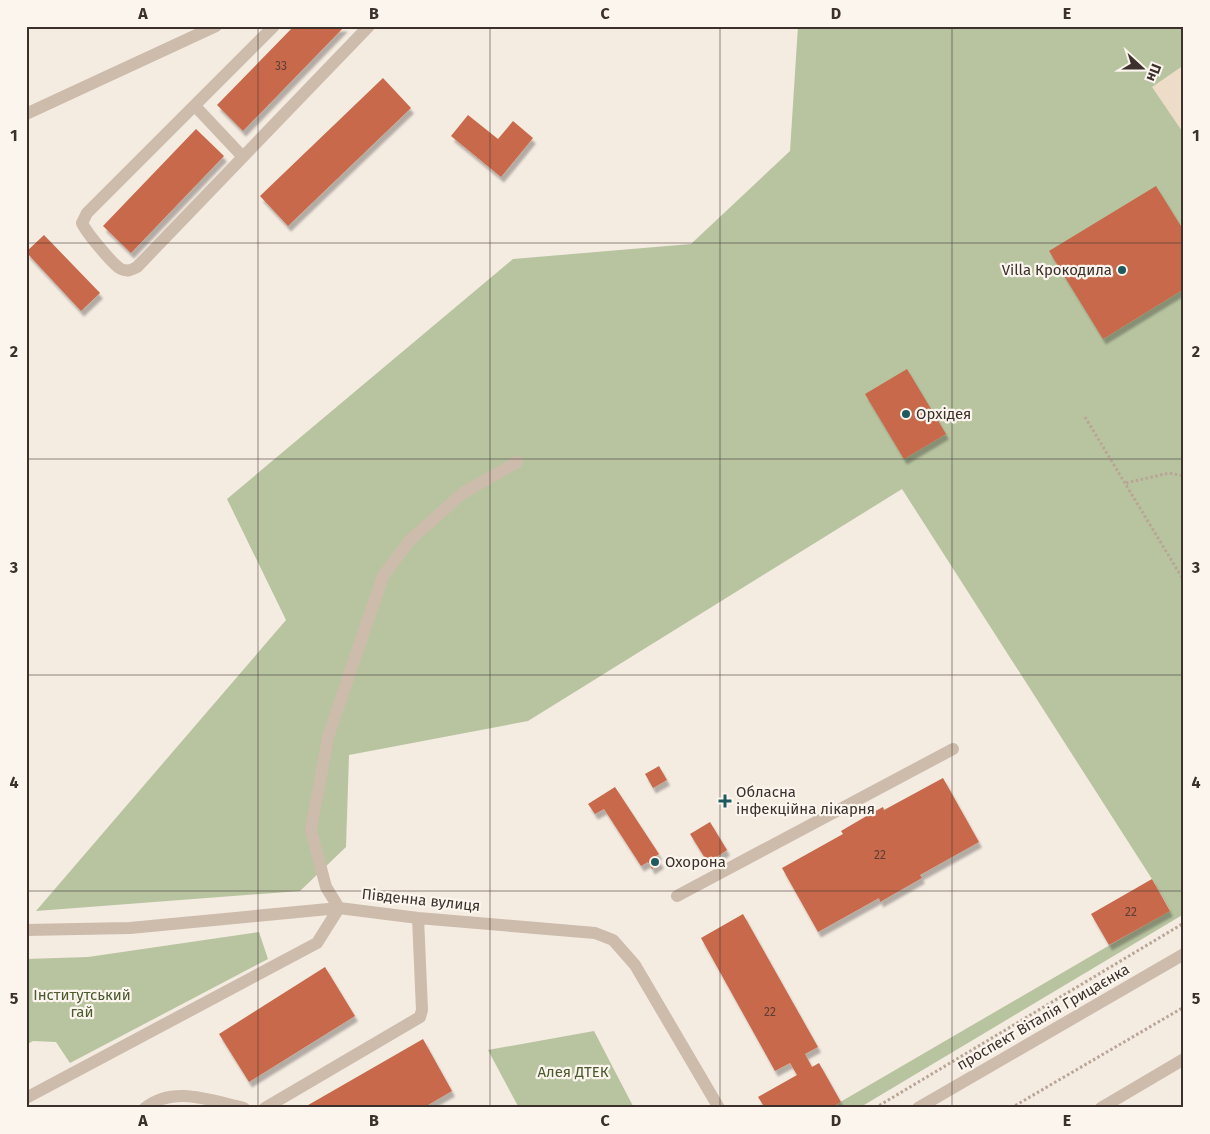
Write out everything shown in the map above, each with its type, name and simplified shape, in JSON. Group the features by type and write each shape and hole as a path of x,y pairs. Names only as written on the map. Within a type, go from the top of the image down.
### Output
{"street":[{"path":"26,114 216,26"},
{"path":"274,26 87,213 82,223 86,231 121,269 130,271 137,268 370,26"},
{"path":"195,106 243,157"},
{"path":"26,1098 317,943 339,908 326,887 311,830 328,737 383,576 410,540 463,493 517,462"},
{"path":"677,896 953,749"},
{"name":"Південна вулиця","path":"26,930 130,928 339,908 418,918 596,933 613,940 636,965 719,1108"},
{"path":"265,1108 420,1017 422,1010 418,918"},
{"name":"проспект Віталія Грицаєнка","path":"918,1108 1184,954"},
{"path":"1101,1108 1184,1059"},
{"path":"145,1108 167,1096 181,1094 244,1108"}],"path":[{"path":"1085,417 1184,581"},
{"path":"1126,484 1169,473 1184,476"},
{"path":"875,1108 1184,923"},
{"path":"1011,1108 1184,1007"}],"green space":[{"path":"798,26 1184,26 1184,914 859,1108 830,1108 1170,910 902,489 528,721 349,755 346,847 300,891 36,911 286,620 227,499 513,259 691,244 790,151"},
{"name":"Інститутський гай","path":"259,932 268,959 70,1063 56,1042 33,1041 26,1045 26,959 88,957"},
{"name":"Алея ДТЕК","path":"594,1031 634,1108 519,1108 488,1050"}],"shaded area":[{"path":"1184,65 1184,134 1152,87"}],"building":[{"path":"294,26 345,26 243,131 217,105"},
{"path":"383,78 411,108 288,226 260,196"},
{"path":"468,115 498,139 513,121 533,138 501,177 451,136"},
{"path":"196,129 224,156 131,253 103,226"},
{"name":"Villa Крокодила","path":"1156,186 1184,231 1184,289 1103,339 1049,251"},
{"path":"44,235 100,293 81,311 26,252"},
{"name":"Орхідея","path":"907,369 946,434 904,459 865,394"},
{"path":"659,766 667,780 653,788 645,774"},
{"path":"943,778 979,842 920,875 922,878 880,902 879,898 818,932 782,868 843,834 841,831 870,814 883,807 884,810"},
{"path":"615,787 659,854 656,856 661,863 652,869 648,862 641,866 604,809 595,814 588,804"},
{"path":"710,822 727,850 708,863 690,834"},
{"path":"1152,879 1170,911 1109,945 1091,914"},
{"path":"743,914 818,1047 805,1054 812,1067 819,1063 841,1102 830,1108 765,1108 758,1097 797,1075 790,1063 775,1071 701,938"},
{"path":"325,967 355,1016 249,1082 219,1034"},
{"path":"423,1039 452,1091 423,1108 303,1108"}],"place":[{"name":"Villa Крокодила","path":"1122,270"},
{"name":"Орхідея","path":"906,414"},
{"name":"Обласна інфекційна лікарня","path":"725,801"},
{"name":"Охорона","path":"655,862"}]}
